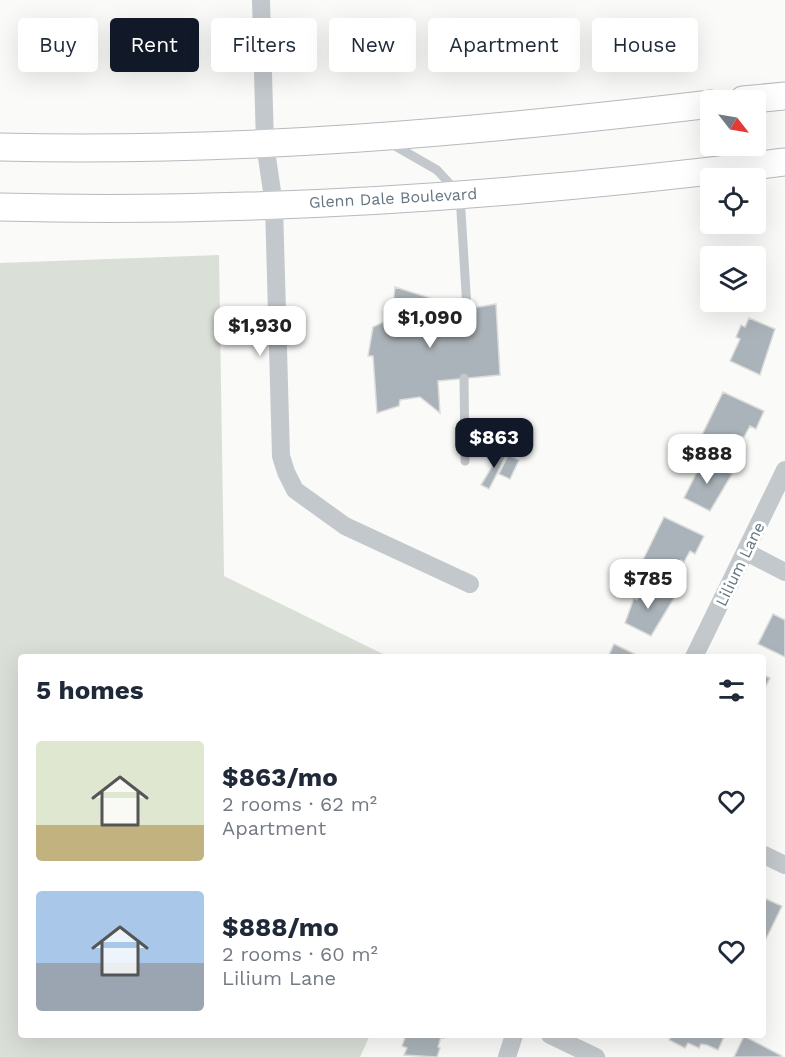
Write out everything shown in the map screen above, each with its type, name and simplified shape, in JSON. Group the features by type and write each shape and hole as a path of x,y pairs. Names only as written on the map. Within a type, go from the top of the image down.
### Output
{"main road":[{"path":"766,98 785,96"},
{"path":"0,147 265,144 379,138 700,105"},
{"name":"Glenn Dale Boulevard","path":"0,207 109,210 274,205 460,195 785,162"}],"street":[{"path":"261,0 265,144 274,205 281,456 286,472 295,490 345,526 470,584"},
{"name":"Lilium Lane","path":"695,654 785,470"},
{"path":"746,552 785,572"},
{"path":"766,856 785,865"},
{"path":"507,1057 513,1038"},
{"path":"556,1038 596,1057"}],"lane":[{"path":"379,138 437,170 460,195 467,309"},
{"path":"464,378 465,460"}],"shaded area":[{"path":"219,255 224,576 383,654 18,654 18,1038 369,1038 360,1057 0,1057 0,263"}],"building":[{"path":"395,287 430,298 432,306 467,309 496,304 500,375 438,381 440,413 420,397 400,400 399,406 377,413 373,356 368,356 373,327 386,321 387,307 393,305"},
{"path":"749,318 775,329 760,375 730,361 740,339 736,337 741,325 745,327"},
{"path":"723,392 764,411 756,429 750,426 744,437 740,436 731,449 702,435"},
{"path":"512,421 513,432 494,433 494,422"},
{"path":"498,450 507,454 489,489 481,485 496,460 494,459"},
{"path":"508,455 519,460 510,479 499,474"},
{"path":"703,460 732,474 710,511 684,498"},
{"path":"664,517 704,536 695,554 690,551 684,562 681,560 676,564 671,574 643,560"},
{"path":"645,584 674,598 651,636 625,623 634,598 637,600"},
{"path":"773,614 785,620 785,657 758,644"},
{"path":"614,644 635,654 609,654"},
{"path":"766,899 782,906 766,939"},
{"path":"405,1038 441,1038 437,1057 404,1055 407,1048 402,1046"},
{"path":"670,1038 724,1038 718,1050 701,1044 699,1048 688,1043 685,1048 669,1040"},
{"path":"743,1038 748,1038 782,1056 782,1057 734,1057"}]}
